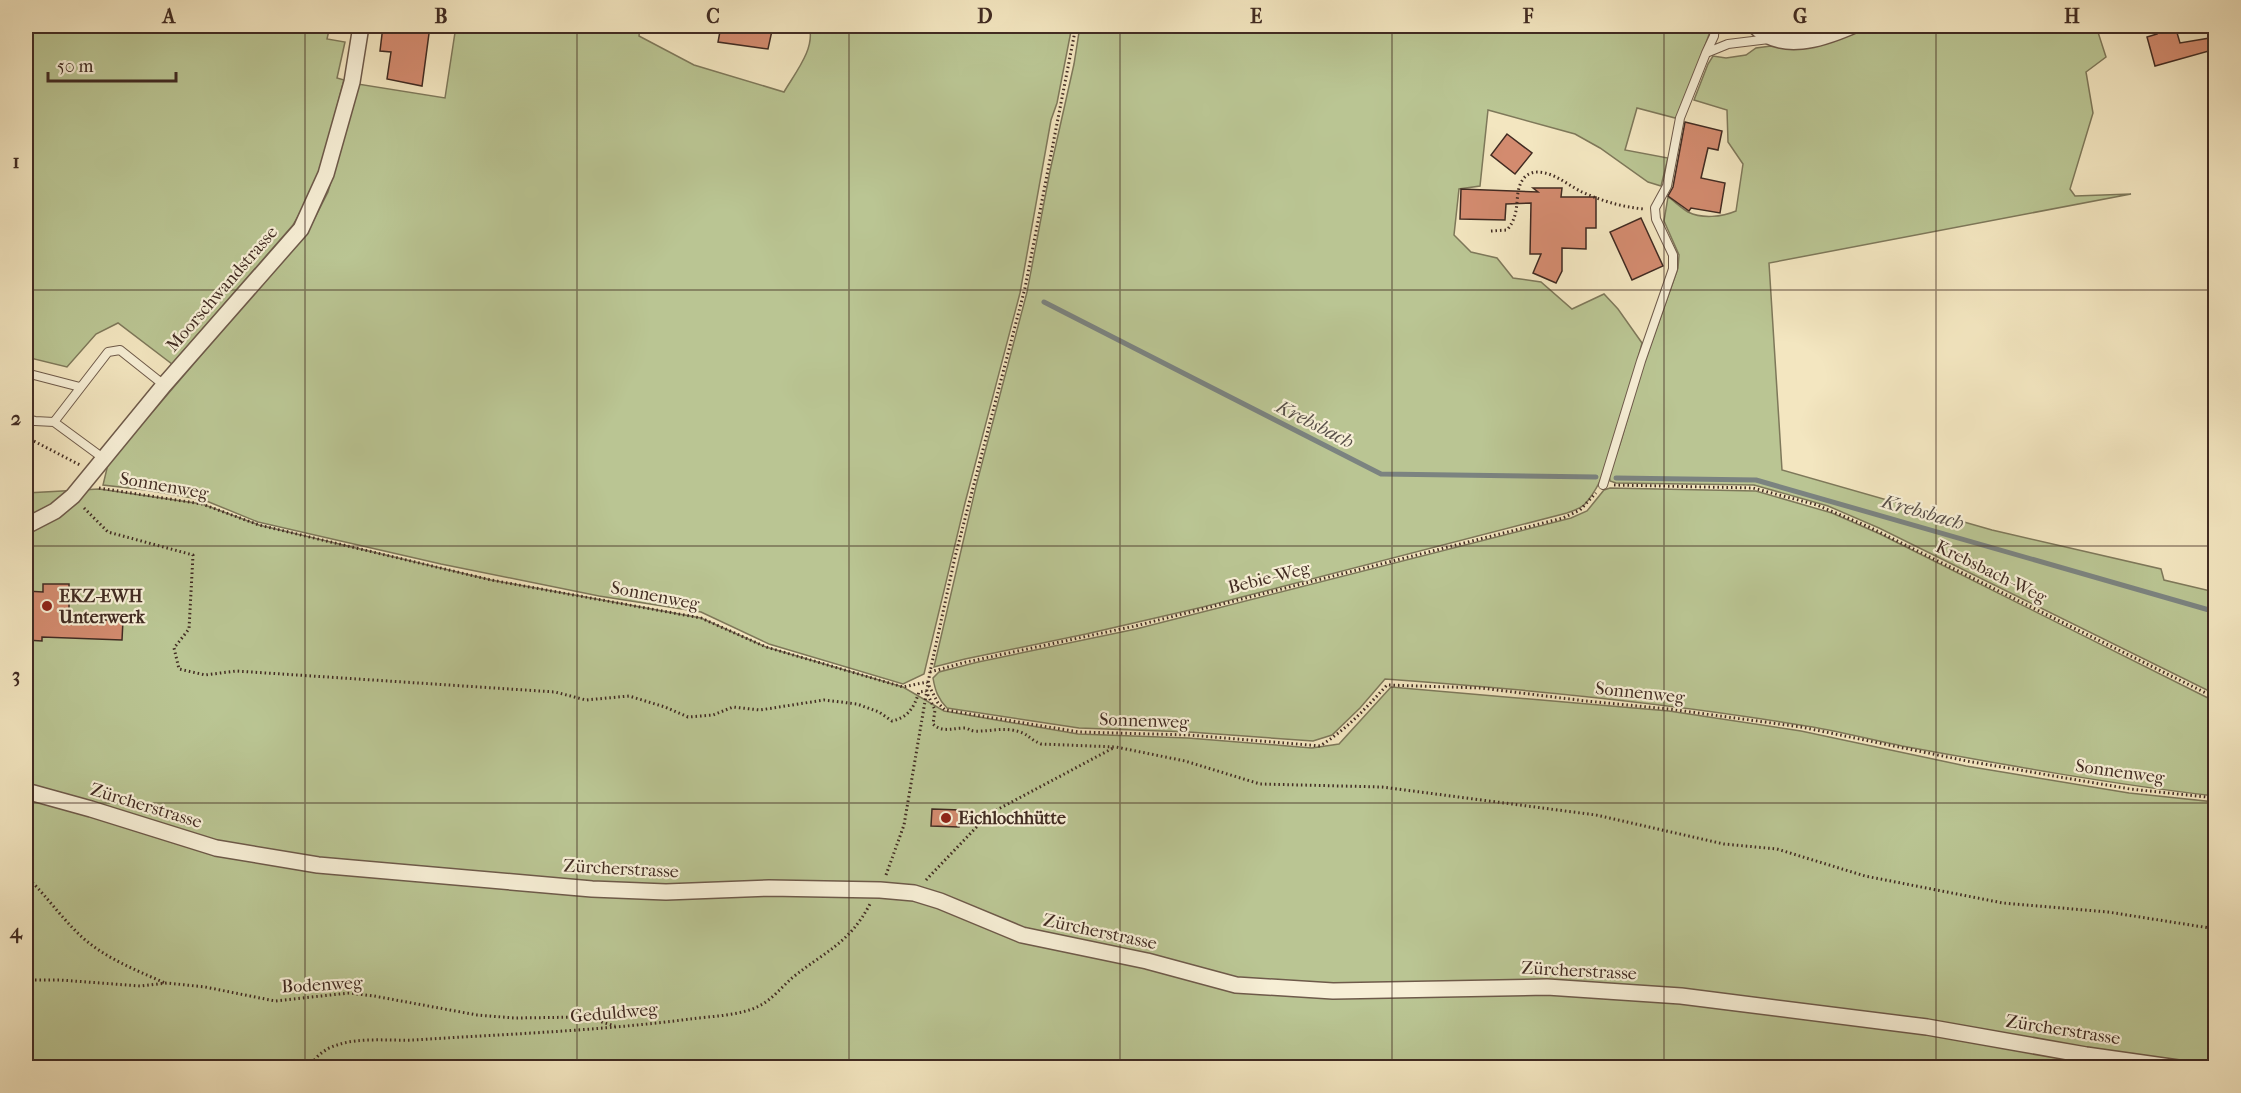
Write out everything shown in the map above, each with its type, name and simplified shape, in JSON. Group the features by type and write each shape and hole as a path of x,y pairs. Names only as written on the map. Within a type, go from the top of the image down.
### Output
{"street":[{"name":"Moorschwandstrasse","path":"26,526 55,511 73,496 164,385 301,229 326,174 352,82 362,26"},
{"path":"1755,26 1773,38 1797,42 1818,38 1852,26"},
{"name":"Zürcherstrasse","path":"26,791 216,848 318,865 634,891 769,888 880,890 914,893 940,901 1022,935 1147,961 1236,984 1333,991 1547,987 1682,996 1927,1027 2086,1055 2178,1068"}],"lane":[{"path":"1603,484 1641,361 1673,269 1673,255 1656,219 1655,208 1667,186 1680,118 1714,36 1715,26"},
{"path":"1706,53 1728,44 1773,38"},
{"path":"54,422 108,352 120,350 164,385"},
{"path":"26,373 80,387"},
{"path":"26,419 35,422 54,422 104,458"}],"path":[{"path":"683,26 699,34"},
{"name":"Geduldweg","path":"310,1068 321,1053 336,1045 350,1042 619,1027 742,1011 762,1005 794,977 848,937 880,890 904,825 927,682 956,557 1025,288 1076,26"},
{"path":"1491,231 1507,230 1514,222 1517,216 1519,186 1525,176 1532,172 1550,175 1583,192 1614,204 1643,209 1655,208"},
{"path":"26,437 85,468 90,474"},
{"name":"Sonnenweg","path":"90,474 99,489 202,504 259,525 491,580 701,618 766,647 903,687 927,682 938,703 945,710 1079,732 1189,735 1320,746 1338,735 1360,715 1387,685 1481,687 1802,727 1967,761 2130,789 2216,798"},
{"name":"Bebie-Weg","path":"930,672 966,662 1135,626 1563,518 1580,510 1603,484"},
{"name":"Krebsbach-Weg","path":"1603,484 1753,488 1816,505 1869,527 2216,698"},
{"path":"73,496 108,532 193,555 189,630 174,648 179,669 205,675 236,671 555,692 586,700 629,696 688,717 713,715 733,707 760,710 824,700 857,704 879,712 892,721 901,719 913,709 919,692 926,691 935,710 933,724 937,728 966,728 972,731 1008,729 1026,732 1033,741 1041,744 1116,747 1185,761 1260,784 1382,787 1596,815 1724,844 1777,849 1865,876 2003,903 2108,912 2216,929"},
{"path":"914,893 989,814 1116,747"},
{"path":"26,876 82,937 104,954 167,983"},
{"name":"Bodenweg","path":"26,980 140,986 167,983 205,987 274,1001 349,993 477,1015 514,1018 585,1017 619,1027"}],"green space":[{"path":"26,26 330,26 327,39 345,42 337,78 344,80 319,175 308,200 293,225 172,364 118,323 96,334 67,367 26,357"},
{"path":"456,26 640,26 639,36 694,65 784,92 807,52 810,43 809,26 1072,26 1057,103 1051,120 1020,293 965,503 924,674 903,684 769,644 701,612 599,596 441,564 258,522 204,500 103,485 108,464 309,229 328,192 358,84 445,98"},
{"path":"1080,26 1712,26 1679,119 1637,108 1625,150 1668,158 1661,186 1648,182 1600,148 1575,134 1488,110 1480,186 1459,189 1454,235 1471,252 1497,258 1513,278 1541,282 1572,309 1604,294 1618,309 1642,343 1613,451 1595,491 1584,505 1567,513 1203,607 934,667 976,486 1027,292"},
{"path":"1764,26 1843,26 1813,35 1794,36"},
{"path":"1865,26 2096,26 2106,57 2086,72 2093,113 2070,189 2075,196 2131,194 1769,263 1782,470 1992,530 2161,569 2164,580 2215,592 2215,694 1879,528 1828,506 1754,485 1616,483 1610,481 1609,474 1642,369 1678,268 1679,255 1664,221 1668,197 1688,212 1699,216 1718,216 1736,211 1743,164 1728,142 1727,110 1694,100 1708,64 1713,56 1726,58 1746,55 1756,48 1823,44"},
{"path":"2215,169 2215,249 2209,182"},
{"path":"1610,488 1756,491 1832,513 1880,534 2208,698 2215,702 2215,796 2019,767 1902,746 1826,729 1748,717 1645,703 1489,687 1385,679 1332,735 1313,741 1189,732 1079,728 947,708 939,698 935,686 933,678 939,672 1136,629 1571,518 1587,511 1604,490"},
{"path":"99,489 202,504 259,525 491,580 701,618 766,647 903,687 944,711 1078,734 1188,738 1312,748 1339,744 1391,687 1669,711 1801,731 1966,766 2129,793 2215,802 2215,1067 1466,1068 1393,1063 808,1068 26,1067 26,493"}],"building":[{"path":"383,26 430,26 422,86 387,79 391,52 380,51"},
{"path":"721,26 773,26 768,49 718,42"},
{"path":"2154,26 2175,26 2180,43 2216,37 2216,49 2155,66 2147,37 2157,34"},
{"path":"1685,122 1722,131 1718,150 1708,148 1701,178 1725,183 1720,213 1691,208 1689,211 1668,196 1673,187"},
{"path":"1507,134 1532,153 1515,174 1491,155"},
{"path":"1533,188 1562,188 1561,197 1596,197 1596,228 1586,228 1586,249 1562,248 1562,271 1556,283 1533,273 1541,254 1530,254 1531,203 1506,204 1505,220 1460,219 1461,189 1538,192"},
{"path":"1641,218 1663,266 1632,280 1610,232"},
{"name":"EKZ-EWH Unterwerk","path":"43,584 69,584 69,620 123,620 122,640 42,637 42,641 26,640 26,591 43,592"},
{"name":"Eichlochhütte","path":"932,809 960,810 959,827 931,826"}],"waterway":[{"name":"Krebsbach","path":"1044,302 1381,474 1596,477"},
{"name":"Krebsbach","path":"1616,478 1756,480 2216,612"}],"place":[{"name":"EKZ-EWH Unterwerk","path":"47,606"},
{"name":"Eichlochhütte","path":"946,818"}]}
